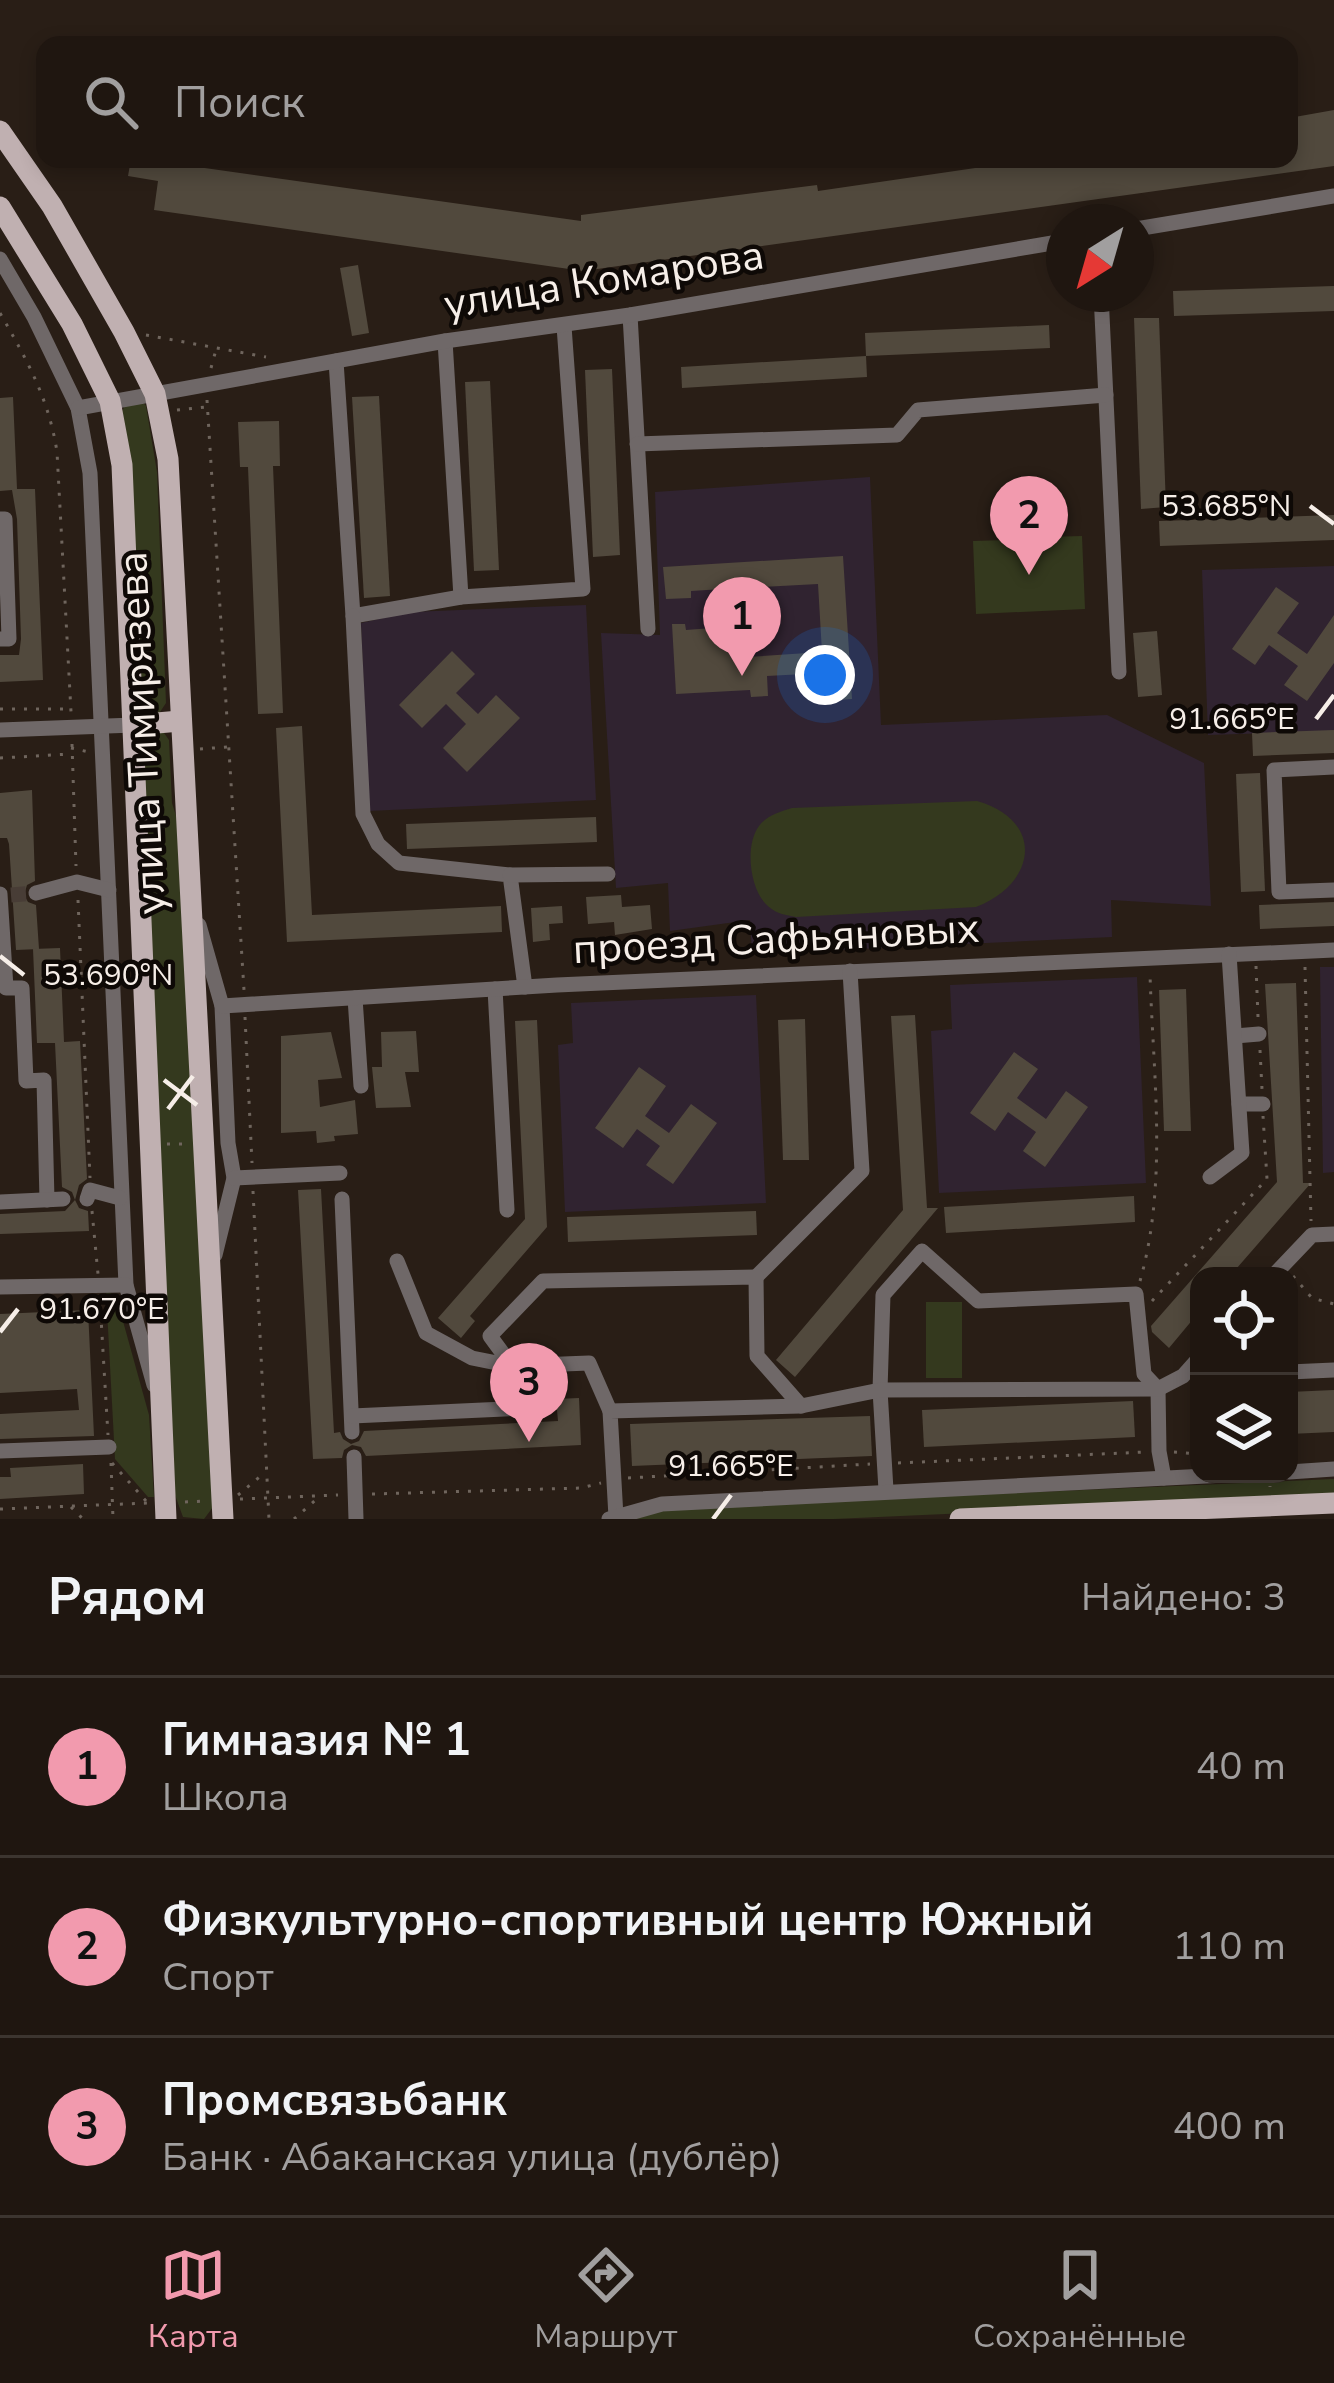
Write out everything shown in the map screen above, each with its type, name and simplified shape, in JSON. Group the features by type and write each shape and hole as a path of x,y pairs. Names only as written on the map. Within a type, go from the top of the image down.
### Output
{"main road":[{"name":"улица Тимирязева","path":"0,130 52,206 124,332 155,394 168,459 218,1510"},
{"name":"улица Тимирязева","path":"0,207 72,324 110,401 122,465 163,1417 161,1507"},
{"path":"134,724 180,721"},
{"path":"960,1519 1334,1502"}],"street":[{"path":"1154,226 1334,196"},
{"name":"улица Комарова","path":"78,408 445,340 564,326 1046,244"},
{"path":"0,259 78,408 91,473 126,1285 163,1417"},
{"path":"1102,312 1119,673"},
{"path":"630,315 648,629"},
{"path":"353,616 461,597 583,589 564,326"},
{"path":"445,340 461,597"},
{"path":"336,361 364,814 378,844 399,863 510,875 608,874"},
{"path":"638,444 897,435 918,410 1106,394"},
{"path":"0,519 5,519 9,639 0,639"},
{"path":"0,730 134,724"},
{"path":"1334,767 1274,770 1279,892 1334,890"},
{"path":"510,875 525,987"},
{"path":"36,893 77,882 109,890"},
{"path":"189,892 222,1006 227,1143 234,1178 210,1275"},
{"path":"0,1202 55,1200 44,1080 26,1081 22,988 6,988 4,895"},
{"name":"проезд Сафьяновых","path":"222,1006 525,987 1334,950"},
{"path":"1210,1177 1242,1153 1229,954"},
{"path":"512,1366 490,1336 543,1281 756,1276 862,1172 850,971"},
{"path":"495,989 507,1210"},
{"path":"356,998 361,1086"},
{"path":"1235,1036 1259,1034"},
{"path":"1239,1104 1263,1104"},
{"path":"234,1178 340,1173"},
{"path":"89,1194 121,1198"},
{"path":"342,1199 352,1424 546,1407"},
{"path":"1281,1267 1312,1235 1334,1234"},
{"path":"886,1490 880,1390 883,1295 922,1251 978,1301 1136,1294 1144,1374 1158,1389 1164,1478"},
{"path":"397,1261 426,1333 472,1358 512,1366 589,1363 610,1411 612,1518 662,1504 1190,1477"},
{"path":"756,1276 758,1355 801,1406"},
{"path":"0,1287 126,1285"},
{"path":"1298,1372 1334,1370"},
{"path":"610,1411 801,1406 880,1390 1158,1389 1190,1376"},
{"path":"0,1451 110,1455"},
{"path":"354,1457 356,1519"},
{"path":"1298,1471 1334,1469"}],"path":[{"path":"0,313 38,379 51,413 57,452 70,709 76,728 71,754 89,1194 113,1519"},
{"path":"124,332 263,356"},
{"path":"217,346 206,384 245,1005 269,1519"},
{"path":"0,709 70,709"},
{"path":"0,758 71,754"},
{"path":"1305,951 1312,1235"},
{"path":"1136,1294 1151,1244 1156,1158 1150,959"},
{"path":"245,1041 259,1041"},
{"path":"1298,1286 1312,1298 1334,1304"},
{"path":"266,1472 232,1500 581,1488 614,1479 884,1463 1190,1453"},
{"path":"110,1455 161,1507"},
{"path":"294,1519 321,1496"},
{"path":"0,1509 113,1504 218,1510"},
{"path":"70,1506 82,1519"}],"shaded area":[{"path":"870,477 881,725 1107,715 1204,763 1211,906 1111,900 1112,937 752,954 750,920 670,931 668,883 616,888 601,633 660,635 655,492"},
{"path":"1334,566 1334,731 1208,735 1202,570"},
{"path":"586,605 596,800 369,811 361,623 410,612"},
{"path":"1320,967 1334,967 1334,1172 1323,1173"},
{"path":"1137,977 1146,1183 939,1193 931,1031 952,1029 950,985"},
{"path":"756,995 766,1203 565,1212 558,1045 573,1043 571,1003"}],"green space":[{"path":"142,401 157,472 166,703 158,715 149,713 140,702 121,413 126,404"},
{"path":"1044,525 1046,537 1082,536 1085,609 976,614 973,541 1006,540 1006,526"},
{"path":"147,733 164,733 169,740 177,819 213,1507 204,1519 183,1517 175,1495 143,741"},
{"path":"977,801 1014,823 1023,837 1025,853 1011,884 976,907 796,917 772,909 757,891 751,856 754,835 762,822 778,813 792,808"},
{"path":"106,1291 116,1296 149,1415 154,1497 148,1497 115,1459"},
{"path":"926,1302 962,1302 962,1378 926,1378"},
{"path":"1334,1479 1334,1495 834,1519 624,1519 673,1508"}],"building":[{"path":"1334,110 1334,166 583,271 154,210 158,181 128,176 129,168 205,168 581,221 581,215 817,185 818,191 975,168 1298,168 1298,116"},
{"path":"358,265 369,333 352,336 340,268"},
{"path":"1334,286 1334,311 1174,316 1173,291"},
{"path":"1134,318 1159,318 1166,507 1141,509"},
{"path":"1049,325 1050,348 866,356 865,333"},
{"path":"866,356 867,377 682,388 681,367"},
{"path":"612,369 620,555 593,557 585,370"},
{"path":"490,381 499,570 474,571 465,382"},
{"path":"379,396 390,596 364,598 352,397"},
{"path":"13,397 17,489 35,489 43,680 0,682 0,655 19,655 21,639 17,519 12,490 0,491 0,398"},
{"path":"279,421 280,466 273,466 283,713 258,714 248,467 240,467 238,422"},
{"path":"1334,515 1334,540 1160,546 1159,521"},
{"path":"843,556 852,699 825,701 823,673 767,676 768,696 751,697 750,690 676,694 672,624 685,624 686,630 725,627 723,589 666,599 663,567","holes":["818,584 822,652 748,657 744,588"]},
{"path":"1276,587 1299,603 1277,633 1307,654 1334,615 1334,663 1307,701 1284,685 1298,666 1269,645 1255,665 1232,649"},
{"path":"1157,631 1162,695 1138,697 1133,633"},
{"path":"452,651 475,674 456,693 478,714 496,695 520,718 467,772 443,748 466,724 446,704 422,728 399,705"},
{"path":"302,726 312,915 501,906 502,932 287,942 276,728"},
{"path":"1334,730 1334,753 1253,756 1252,733"},
{"path":"1260,773 1265,891 1241,892 1236,774"},
{"path":"32,790 35,881 27,885 24,895 36,905 39,949 16,950 9,844 7,838 0,838 0,793"},
{"path":"596,817 597,842 407,849 406,824"},
{"path":"621,895 622,907 650,905 652,929 615,935 614,922 588,924 586,897"},
{"path":"1334,902 1334,926 1260,929 1259,905"},
{"path":"562,906 563,923 549,924 550,940 533,942 531,908"},
{"path":"60,948 64,1042 80,1041 87,1179 79,1185 75,1200 62,1187 55,1043 37,1043 33,949"},
{"path":"1296,983 1303,1183 1311,1183 1238,1267 1203,1267 1277,1182 1265,984"},
{"path":"1186,989 1191,1131 1164,1131 1159,990"},
{"path":"915,1015 927,1208 938,1208 795,1377 776,1360 903,1210 891,1016"},
{"path":"805,1019 809,1160 783,1160 778,1020"},
{"path":"537,1020 547,1227 470,1316 475,1321 461,1338 438,1318 525,1219 515,1021"},
{"path":"416,1031 419,1072 405,1072 411,1107 376,1108 372,1067 382,1067 381,1032"},
{"path":"331,1032 342,1078 318,1080 320,1107 355,1100 358,1134 317,1143 316,1131 281,1133 281,1036"},
{"path":"1014,1052 1038,1069 1017,1098 1046,1119 1066,1091 1088,1107 1045,1167 1023,1151 1036,1132 1008,1112 995,1131 970,1113"},
{"path":"639,1067 666,1086 645,1116 669,1133 691,1104 717,1123 673,1184 646,1165 660,1146 637,1129 623,1148 595,1128"},
{"path":"321,1189 334,1433 340,1432 351,1444 364,1431 558,1421 556,1399 579,1398 581,1445 366,1456 361,1447 352,1445 342,1458 313,1459 298,1190"},
{"path":"1134,1196 1135,1222 946,1233 944,1207"},
{"path":"75,1200 88,1211 89,1231 0,1234 0,1214 65,1211"},
{"path":"756,1211 757,1235 568,1242 567,1217"},
{"path":"1190,1281 1190,1323 1169,1348 1151,1326"},
{"path":"88,1310 94,1436 0,1439 0,1414 79,1410 77,1389 0,1393 0,1314"},
{"path":"1334,1390 1334,1432 1298,1434 1298,1392"},
{"path":"1133,1401 1135,1437 924,1447 922,1410"},
{"path":"870,1416 872,1456 632,1466 630,1424"},
{"path":"83,1464 84,1494 0,1499 0,1477 11,1477 10,1468"}],"tunnel":[{"path":"11,895 36,893"}],"place":[{"name":"Физкультурно-спортивный центр Южный","path":"1029,575"},
{"name":"Гимназия № 1","path":"742,676"},
{"name":"Промсвязьбанк","path":"529,1442"}]}
